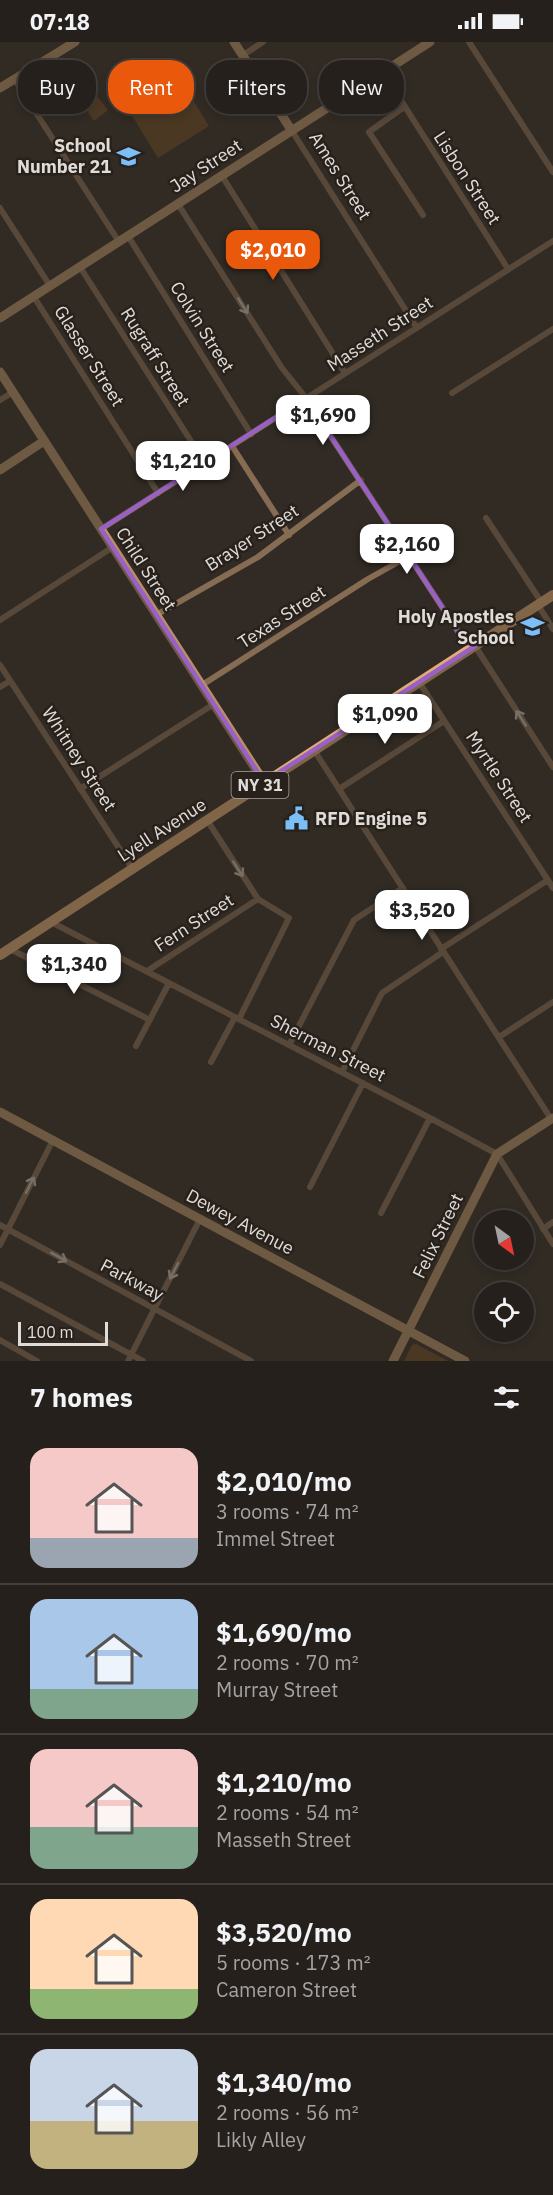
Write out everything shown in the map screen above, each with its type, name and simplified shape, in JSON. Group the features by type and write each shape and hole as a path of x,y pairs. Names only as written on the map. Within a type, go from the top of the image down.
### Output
{"main road":[{"name":"Lyell Avenue","path":"5,951 553,596"}],"street":[{"path":"0,88 75,42"},
{"name":"Ames Street","path":"234,42 417,328"},
{"path":"243,55 263,42"},
{"name":"Jay Street","path":"401,60 430,42"},
{"path":"469,42 551,165 553,172"},
{"name":"Colvin Street","path":"15,80 251,434"},
{"name":"Lisbon Street","path":"404,107 508,269"},
{"name":"Jay Street","path":"0,318 319,113"},
{"path":"394,114 369,132 423,215"},
{"path":"222,176 345,373"},
{"path":"178,204 282,368 306,398 361,480 465,642 475,646 553,767"},
{"path":"0,208 50,286"},
{"name":"Masseth Street","path":"101,529 553,240"},
{"name":"Rugraff Street","path":"80,267 205,463"},
{"name":"Glasser Street","path":"33,297 158,493"},
{"path":"452,393 553,328"},
{"name":"Child Street","path":"0,372 264,783"},
{"path":"0,400 13,392"},
{"path":"0,470 44,441"},
{"path":"232,446 289,535"},
{"name":"Brayer Street","path":"156,615 258,557 361,480"},
{"path":"486,518 553,629"},
{"path":"0,620 113,547"},
{"name":"Texas Street","path":"202,685 368,579 409,556"},
{"name":"Whitney Street","path":"0,665 132,868"},
{"path":"0,687 10,681"},
{"name":"Myrtle Street","path":"419,682 553,888"},
{"path":"80,789 214,704"},
{"path":"339,789 444,721"},
{"path":"314,750 552,1119 496,1155"},
{"path":"207,820 258,899 286,915 289,921 211,1062"},
{"path":"342,1072 382,993 548,880"},
{"path":"289,1045 351,925 358,917 403,888"},
{"name":"Fern Street","path":"147,971 258,899"},
{"name":"Sherman Street","path":"50,922 342,1072 496,1155 553,1244"},
{"path":"5,951 150,1020"},
{"path":"136,1046 169,983"},
{"path":"499,1036 553,1002"},
{"path":"310,1186 363,1083"},
{"name":"Dewey Avenue","path":"0,1112 465,1361"},
{"path":"381,1213 430,1118"},
{"path":"0,1245 53,1140"},
{"name":"Felix Street","path":"393,1361 496,1155"},
{"path":"130,1358 200,1219"},
{"path":"543,1228 553,1222"},
{"name":"Parkway","path":"0,1225 251,1361"},
{"path":"0,1284 130,1358 142,1361"},
{"path":"0,1340 36,1361"}],"highlighted area":[{"path":"306,398 465,642 475,646 264,782 101,529"}],"shaded area":[{"path":"96,95 108,110 94,121 89,114 96,114"},
{"path":"194,102 209,126 158,158 131,114 194,114"},
{"path":"416,1344 448,1361 404,1361 412,1345"}],"place":[{"name":"School Number 21","path":"129,156"},
{"name":"Holy Apostles School","path":"532,627"},
{"name":"RFD Engine 5","path":"297,819"}]}
